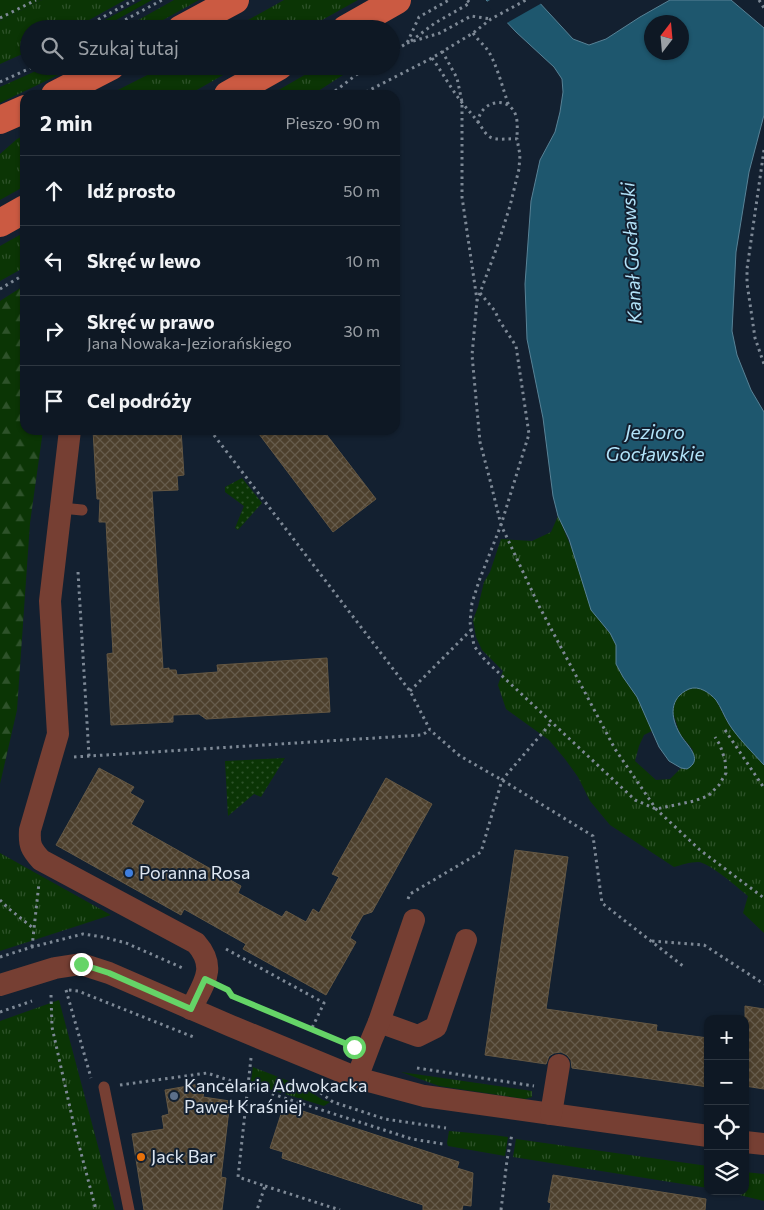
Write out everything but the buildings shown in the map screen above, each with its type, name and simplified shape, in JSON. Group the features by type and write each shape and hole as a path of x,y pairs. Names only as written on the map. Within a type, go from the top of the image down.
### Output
{"main road":[{"path":"198,20 235,0"},
{"path":"362,20 397,0"},
{"path":"65,90 94,75"},
{"path":"237,90 263,75"},
{"path":"0,120 20,110"},
{"path":"0,223 20,212"}],"street":[{"path":"70,435 72,509 50,601 58,734 30,830 30,843 33,852 41,860 196,943 208,961 208,970 191,1009"},
{"path":"357,1078 379,1022 410,911"},
{"path":"379,1022 418,1036 436,1027 466,940"},
{"path":"0,986 55,968 81,964 109,973 357,1078 424,1096 704,1135"},
{"path":"551,1114 558,1065"},
{"path":"749,1142 764,1144"}],"lane":[{"path":"104,1087 129,1210"}],"path":[{"path":"0,18 36,0"},
{"path":"97,20 134,0"},
{"path":"125,20 162,0"},
{"path":"407,43 419,17 449,0"},
{"path":"400,47 435,23 470,3 467,0"},
{"path":"400,74 432,58 473,33 491,19 526,0"},
{"path":"759,0 764,8"},
{"path":"407,43 440,33 471,16 491,19"},
{"path":"473,33 486,48 494,63 509,106 516,117 520,155 519,168 510,206 477,301"},
{"path":"442,51 457,78 462,102 462,197 477,301 472,355 479,433 501,525 539,606 615,749 656,809 700,850 764,898"},
{"path":"432,58 446,81 484,132 494,139 517,139"},
{"path":"0,82 20,73"},
{"path":"336,90 356,75"},
{"path":"370,90 399,75"},
{"path":"478,123 480,113 487,106 498,102 509,106"},
{"path":"764,150 747,269 747,283 755,338 764,364"},
{"path":"0,289 20,277"},
{"path":"480,293 495,311 516,346 529,434 501,525 472,603 470,622 474,646 485,660 635,800 656,809 708,796 719,785 726,773 725,760 715,737"},
{"path":"214,435 410,691 430,730 460,756 594,836 602,903 683,966 683,969"},
{"path":"78,565 89,756"},
{"path":"410,691 471,630"},
{"path":"410,911 410,894 481,852 502,780 551,723"},
{"path":"69,758 422,735 430,730"},
{"path":"725,730 764,788"},
{"path":"32,947 41,860"},
{"path":"0,900 34,928"},
{"path":"0,957 83,934 103,937 134,947 177,965 228,990 237,999 366,1053"},
{"path":"651,941 704,945 764,984"},
{"path":"66,990 92,1082 104,1087 207,1073 412,1139 443,1144"},
{"path":"43,998 66,990 78,991 203,1041"},
{"path":"51,995 52,1027 74,1130 96,1210"},
{"path":"0,1012 34,1001"},
{"path":"252,1053 238,1177 340,1210"},
{"path":"415,1068 555,1089"},
{"path":"501,1210 512,1134"},
{"path":"257,1210 265,1186"}],"green space":[{"path":"0,0 42,0 0,21"},
{"path":"42,0 125,0 89,20 20,20 20,55 0,64 0,21"},
{"path":"142,0 152,0 116,20 105,20"},
{"path":"174,0 199,0 163,20 138,20"},
{"path":"284,0 358,0 322,20 248,20"},
{"path":"27,75 58,75 27,90 20,90 20,93 0,103 0,87"},
{"path":"147,75 223,75 197,90 118,90"},
{"path":"304,75 343,75 320,90 279,90"},
{"path":"20,138 20,189 0,200 0,154"},
{"path":"20,235 20,270 0,281 0,246"},
{"path":"20,288 20,435 42,435 30,523 17,710 0,784 0,301"},
{"path":"242,478 262,503 238,530 235,528 244,506 225,492 225,487"},
{"path":"558,516 605,628 616,645 616,664 637,697 652,731 644,735 635,761 656,780 670,779 681,768 687,769 693,750 680,734 673,713 674,702 682,692 693,687 705,690 716,700 729,725 764,765 764,933 743,913 748,896 709,866 698,862 674,867 610,825 590,801 578,777 549,740 506,709 498,685 503,671 482,650 476,637 473,620 484,582 490,572 501,539 532,541 551,532"},
{"path":"285,758 261,797 254,794 228,816 225,761"},
{"path":"0,853 111,915 0,951"},
{"path":"59,1000 115,1210 0,1210 0,1021"},
{"path":"253,1067 299,1085 323,1100 330,1102 324,1106 252,1084"},
{"path":"401,1072 532,1091 532,1097 525,1099 439,1086"},
{"path":"449,1131 508,1137 505,1156 448,1146"},
{"path":"516,1139 704,1165 704,1187 513,1157"},
{"path":"749,1172 764,1174 764,1201 739,1195 749,1195"}],"water":[{"name":"Jezioro Gocławskie","path":"486,0 537,0 573,39 589,45 606,39 640,17 670,0 731,0 764,28 764,115 749,172 736,252 732,331 737,355 751,390 764,412 764,765 732,729 716,700 707,692 697,688 689,689 682,693 673,708 674,721 694,756 694,761 687,769 681,768 669,761 659,747 637,697 616,664 616,645 610,633 591,610 569,539 558,516 553,496 543,418 527,339 525,284 531,201 540,160 555,132 563,92 562,79 554,67 516,32"}],"pier":[{"path":"490,0 540,0 542,3 505,24 485,3"}],"place":[{"name":"Poranna Rosa","path":"129,873"},
{"name":"Kancelaria Adwokacka Paweł Kraśniej","path":"174,1096"},
{"name":"Jack Bar","path":"141,1157"}],"route":[{"path":"81,964 109,973 191,1009 205,979 228,990 232,996 354,1047"}],"water label":[{"name":"Kanał Gocławski","path":"631,253"}]}
